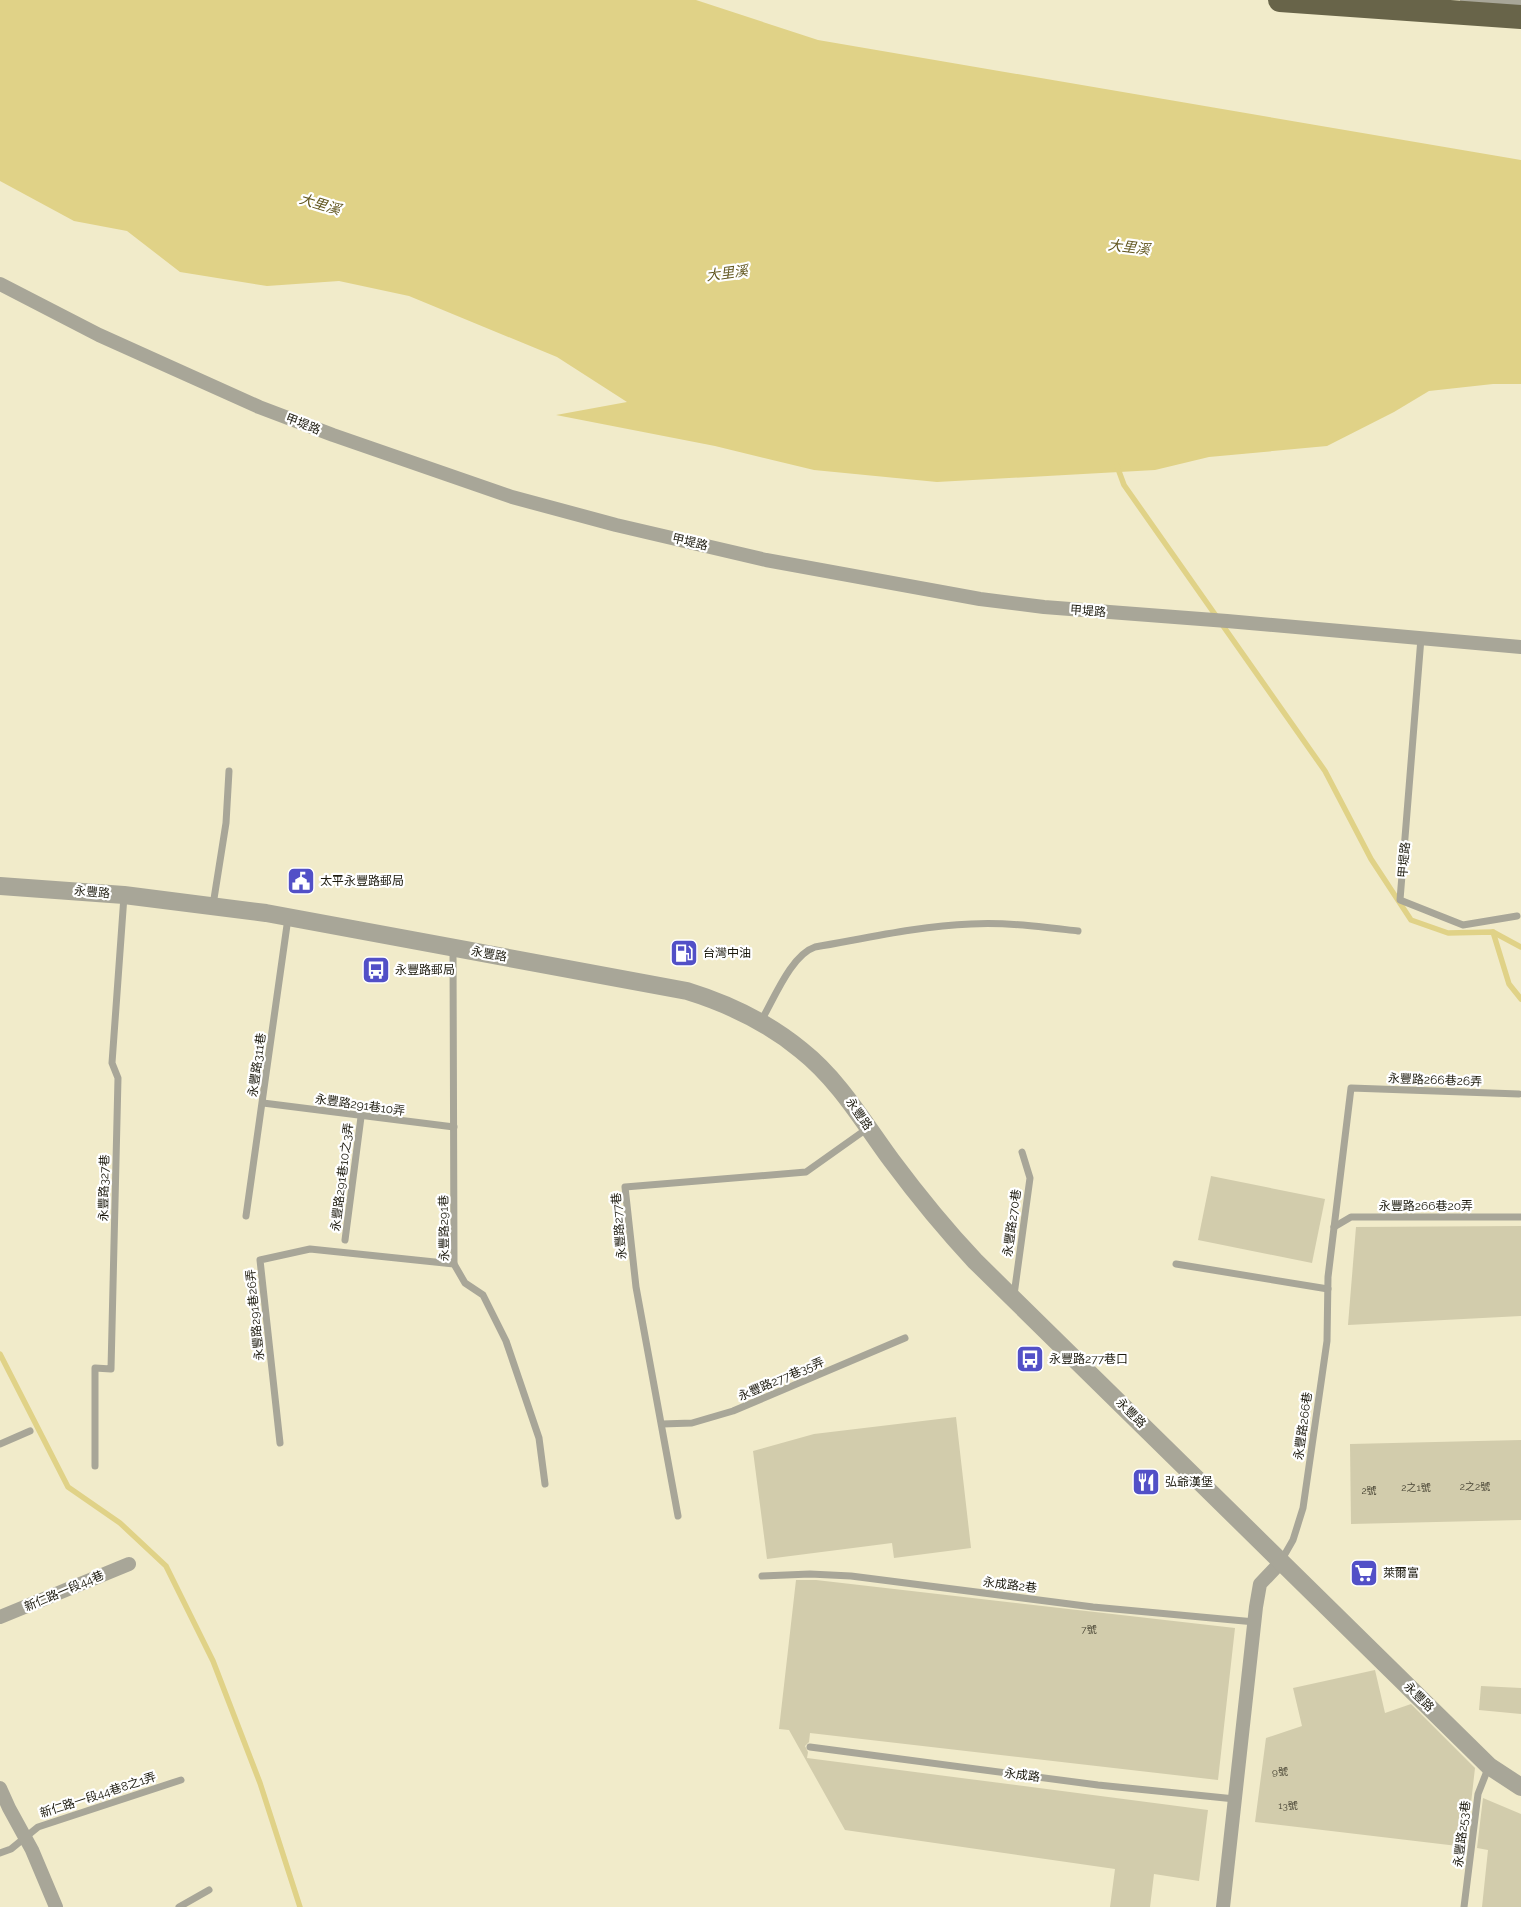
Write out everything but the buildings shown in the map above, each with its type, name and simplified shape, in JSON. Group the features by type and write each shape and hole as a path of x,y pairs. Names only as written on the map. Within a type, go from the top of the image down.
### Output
{"highway":[{"path":"1280,0 1521,18"}],"street":[{"path":"1469,0 1521,4"},
{"name":"甲堤路","path":"0,284 99,335 259,407 334,436 512,496 625,528 766,560 874,581 1044,607 1421,637 1521,647"},
{"name":"永豐路","path":"0,886 39,887 124,895 213,905 288,918 688,991 730,1006 761,1022 802,1051 844,1094 944,1229 1489,1766 1521,1787"},
{"path":"1223,1907 1260,1584 1281,1562"},
{"name":"新仁路一段44巷","path":"0,1617 129,1564"},
{"path":"0,1788 25,1837 56,1907"}],"lane":[{"name":"甲堤路","path":"1421,637 1400,900 1463,925 1517,916"},
{"path":"213,905 226,823 228,771"},
{"name":"永豐路327巷","path":"94,1466 95,1368 111,1369 118,1078 112,1063 124,895"},
{"name":"永豐路311巷","path":"246,1216 288,918"},
{"path":"761,1022 792,966 805,950 908,931 971,924 1005,924 1078,931"},
{"name":"永豐路291巷","path":"453,948 454,1264 465,1283 483,1295 506,1341 538,1438 545,1484"},
{"name":"永豐路266巷26弄","path":"1351,1088 1519,1094"},
{"name":"永豐路266巷","path":"1281,1562 1293,1540 1303,1508 1327,1341 1328,1289 1351,1088"},
{"name":"永豐路291巷10弄","path":"263,1103 361,1117 454,1127"},
{"name":"永豐路291巷10之3弄","path":"345,1240 361,1117"},
{"name":"永豐路277巷","path":"678,1516 636,1287 625,1187 806,1172 868,1128"},
{"name":"永豐路270巷","path":"1014,1298 1030,1178 1022,1152"},
{"name":"永豐路266巷20弄","path":"1334,1227 1352,1217 1521,1217"},
{"name":"永豐路291巷26弄","path":"280,1443 260,1260 310,1249 454,1264"},
{"path":"1176,1264 1328,1289"},
{"name":"永豐路277巷35弄","path":"662,1424 692,1423 733,1411 905,1338"},
{"path":"0,1444 30,1432"},
{"name":"永成路2巷","path":"762,1576 810,1574 851,1576 1093,1607 1255,1622"},
{"name":"永成路","path":"810,1747 1098,1784 1236,1799"},
{"name":"永豐路253巷","path":"1464,1907 1478,1794 1489,1766"},
{"name":"新仁路一段44巷8之1弄","path":"0,1853 11,1849 38,1827 181,1780"},
{"path":"179,1907 209,1890"}],"water":[{"name":"大里溪","path":"0,0 696,0 818,40 1521,160 1521,384 1493,384 1429,391 1394,412 1327,446 1209,457 1155,470 937,482 814,470 715,446 556,415 627,402 557,357 409,296 339,281 267,286 180,272 127,231 74,221 0,181"}],"waterway":[{"path":"1117,466 1124,485 1325,771 1371,859 1411,920 1448,933 1493,932 1521,947"},
{"path":"1493,932 1509,984 1521,999"},
{"path":"0,1354 68,1487 120,1523 166,1566 213,1661 260,1783 300,1907"}],"place":[{"name":"太平永豐路郵局","path":"301,881"},
{"name":"台灣中油","path":"684,953"},
{"name":"永豐路郵局","path":"376,970"},
{"name":"永豐路277巷口","path":"1030,1359"},
{"name":"弘爺漢堡","path":"1146,1482"},
{"name":"萊爾富","path":"1364,1573"}]}
